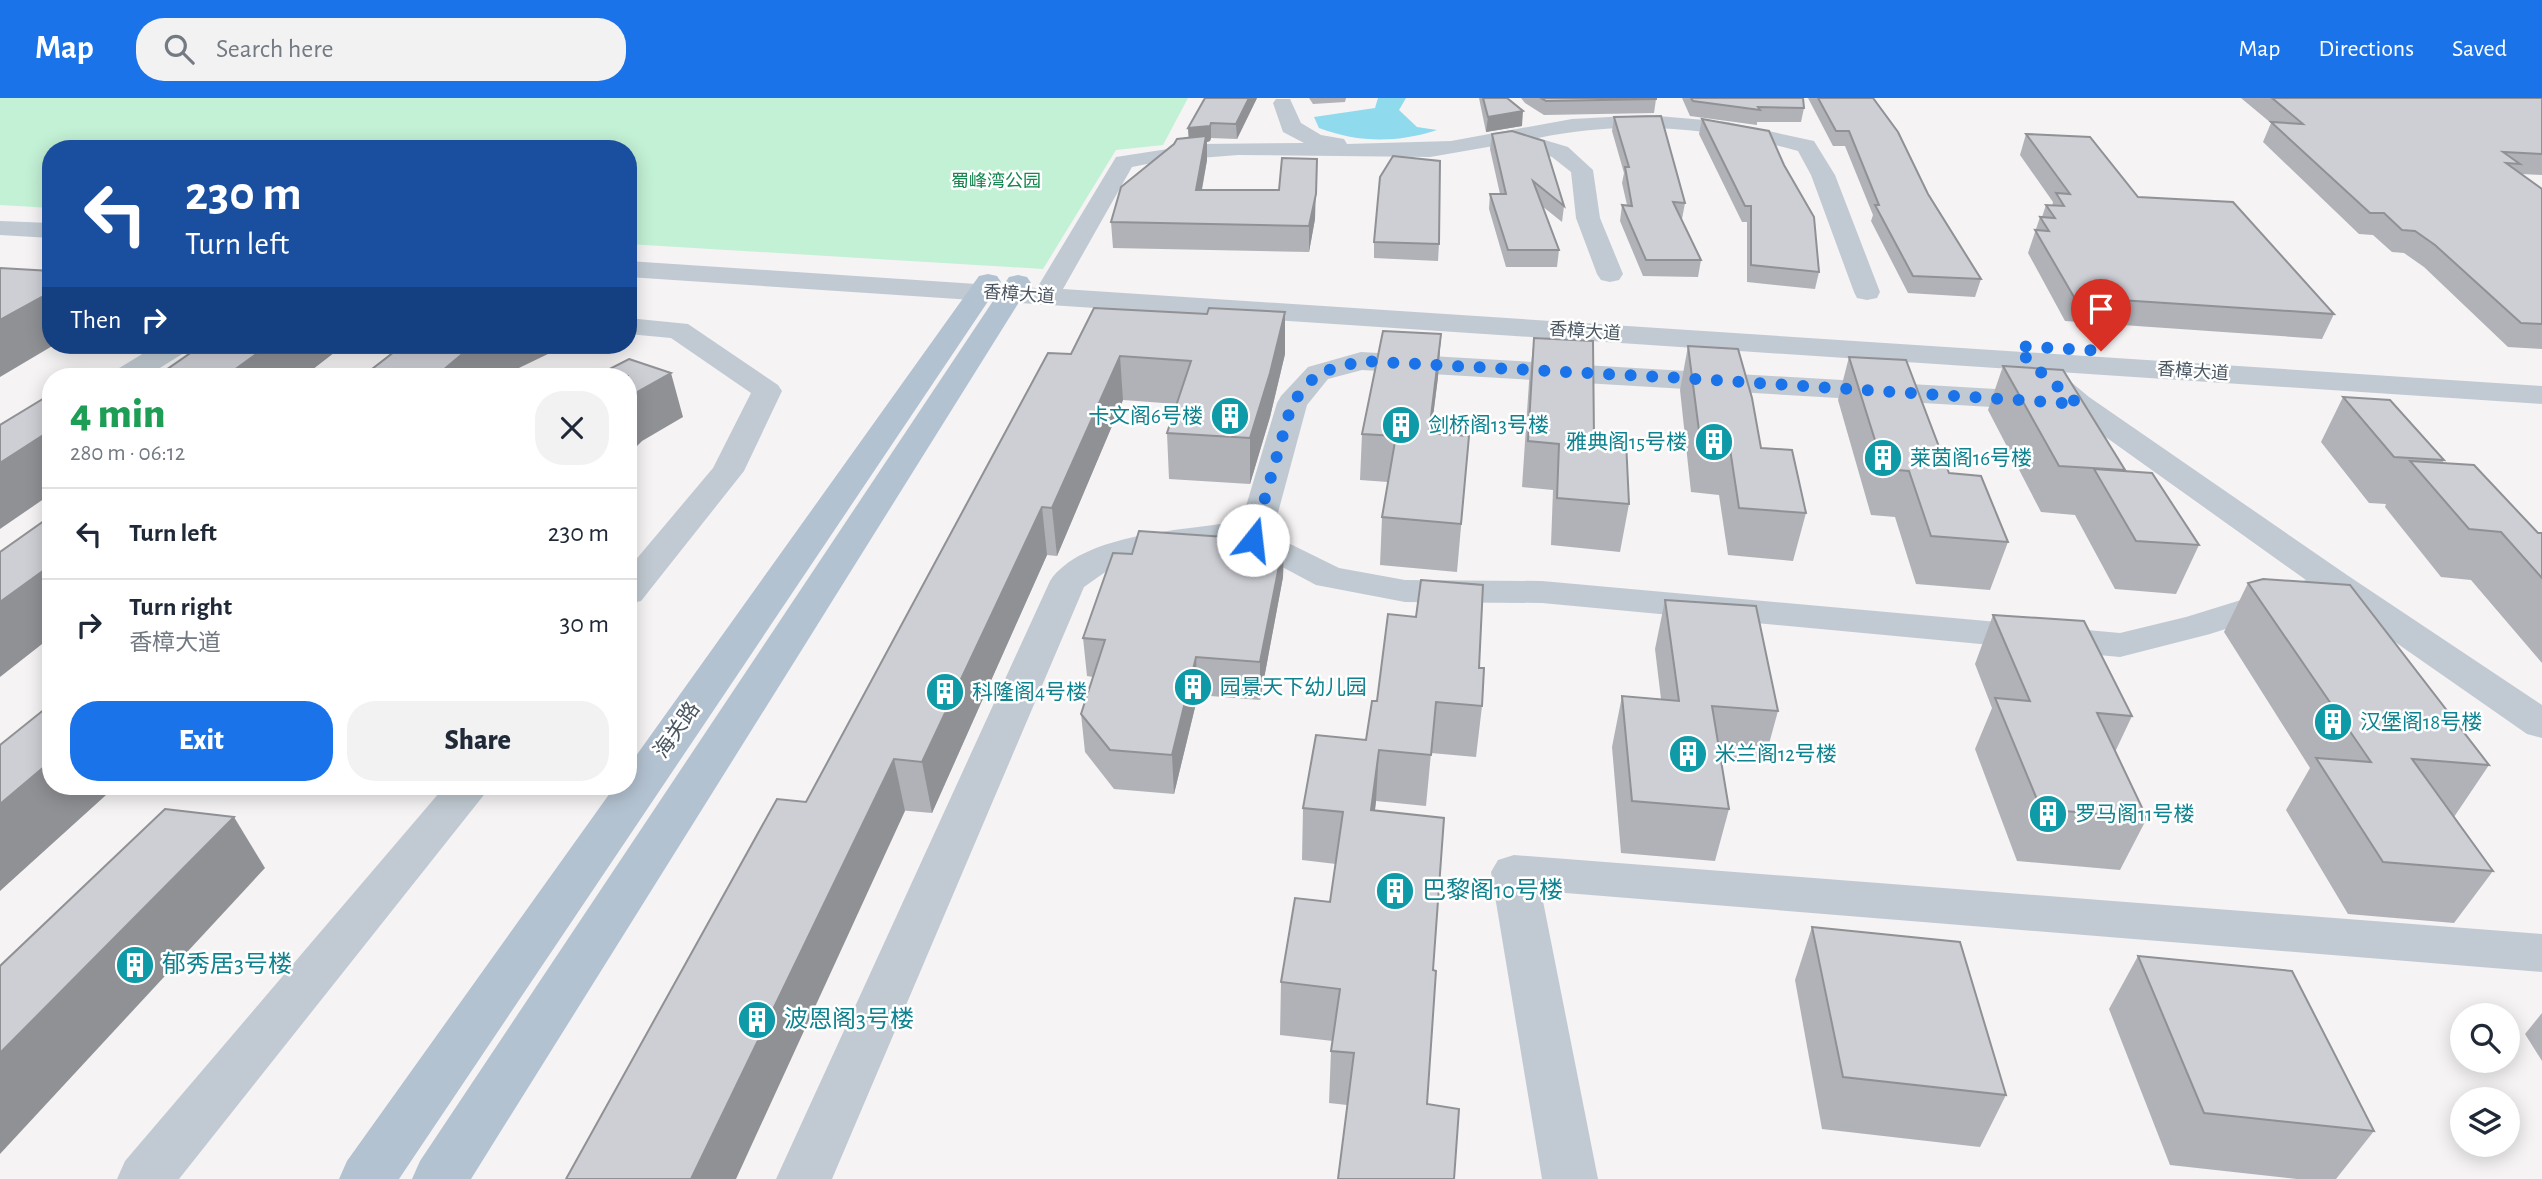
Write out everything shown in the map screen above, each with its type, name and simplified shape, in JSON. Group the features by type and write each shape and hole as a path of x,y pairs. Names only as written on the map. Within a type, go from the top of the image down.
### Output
{"main road":[{"name":"海关路","path":"367,1179 1015,289"},
{"name":"海关路","path":"440,1179 1015,289"}],"street":[{"path":"1283,100 1291,127 1303,134 1315,140 1371,150"},
{"path":"1249,150 1270,136 1283,100"},
{"path":"1526,116 1547,130"},
{"path":"1015,289 1124,162 1152,155 1249,150 1432,150 1591,123 1671,121 1757,132 1807,146 1823,175 1867,292"},
{"path":"1511,136 1560,152 1582,170 1588,218 1609,274"},
{"path":"0,220 42,222"},
{"path":"0,228 42,230"},
{"name":"香樟大道","path":"637,260 1015,289"},
{"name":"香樟大道","path":"637,269 1015,289 2024,354 2542,395"},
{"path":"637,327 678,331 767,391 729,471 637,582"},
{"path":"140,368 162,354"},
{"path":"2024,354 2078,404 2542,724"},
{"name":"香樟大道","path":"2024,354 2542,379"},
{"path":"1253,540 1292,403 1318,373 1361,361 1681,378 2078,404"},
{"path":"804,1179 1068,581 1107,554 1227,533 1269,545 1329,577 1405,591 1542,592 2120,645 2197,626 2334,583"},
{"path":"145,1179 462,795"},
{"path":"1570,1179 1514,872 2542,953"}],"green space":[{"name":"蜀峰湾公园","path":"0,98 1188,98 1163,145 1116,150 1043,269 637,245 637,140 42,140 42,207 0,205"}],"water":[{"path":"1378,98 1406,98 1399,110 1417,127 1437,130 1393,139 1363,139 1319,128 1314,117 1375,108"}],"building":[{"path":"1205,98 1249,98 1236,124 1211,123 1210,126 1188,128"},
{"path":"1483,98 1507,98 1523,111 1488,117"},
{"path":"1541,98 1656,98 1656,99 1546,101"},
{"path":"1691,98 1803,98 1804,108 1758,107 1760,110 1693,101"},
{"path":"1818,98 1873,98 1898,132 1928,194 1981,279 1913,276 1875,205 1879,205 1849,131 1836,131"},
{"path":"2272,98 2542,98 2542,154 2503,152 2520,164 2506,163 2542,189 2542,324 2521,323 2435,245 2415,231 2402,230 2384,213 2370,213 2271,122 2303,124"},
{"path":"1661,116 1685,203 1673,202 1701,260 1646,260 1622,205 1632,206 1625,167 1629,167 1614,117"},
{"path":"1702,119 1769,131 1784,165 1814,217 1819,272 1751,265 1751,206 1745,206"},
{"path":"1512,131 1544,141 1564,206 1533,181 1559,250 1508,250 1490,194 1506,194 1492,134"},
{"path":"2026,134 2090,137 2138,197 2233,202 2334,314 2074,297 2035,230 2049,231 2040,217 2055,218 2046,205 2064,206 2056,193 2070,194"},
{"path":"1206,136 1196,190 1279,190 1282,158 1317,159 1316,194 1309,226 1111,222 1121,187 1177,139"},
{"path":"1393,156 1440,161 1439,244 1374,242 1380,177"},
{"path":"0,268 42,270 42,297 0,320"},
{"path":"1094,308 1207,314 1209,308 1285,312 1250,438 1167,433 1191,361 1120,356 1052,508 1042,507 922,762 894,759 691,1179 566,1179 777,799 806,802 1048,353 1071,354"},
{"name":"剑桥阁13号楼","path":"1383,331 1441,334 1429,433 1469,436 1461,524 1382,517 1396,436 1362,434"},
{"path":"1534,338 1593,341 1594,439 1626,441 1629,504 1557,498 1559,444 1528,441"},
{"path":"1688,346 1738,349 1752,398 1761,448 1792,450 1806,513 1739,508 1730,449 1701,446"},
{"path":"189,354 256,354 237,368 169,368"},
{"path":"391,354 462,354 446,368 373,368"},
{"path":"1849,357 1906,360 1949,473 1981,476 2008,542 1931,536 1909,471 1884,469"},
{"path":"629,359 671,373 637,392 637,368 612,368"},
{"path":"2003,366 2063,370 2125,470 2059,466"},
{"path":"2343,397 2390,400 2444,460 2394,457"},
{"path":"42,399 42,436 0,463 0,425"},
{"path":"2410,461 2474,465 2538,533 2542,533 2542,578 2501,532 2469,529"},
{"path":"2094,469 2152,473 2199,545 2136,541"},
{"path":"42,522 42,572 0,602 0,552"},
{"name":"园景天下幼儿园","path":"1139,531 1284,541 1260,662 1196,657 1172,755 1110,750 1081,714 1105,640 1083,638 1113,553 1132,554"},
{"path":"2263,579 2350,585 2489,765 2412,759 2493,871 2383,862 2316,758 2371,762 2248,583"},
{"path":"1421,580 1483,585 1479,668 1484,668 1482,706 1436,702 1431,755 1379,750 1371,810 1444,818 1427,1104 1459,1109 1454,1179 1338,1179 1354,1053 1331,1051 1340,989 1281,982 1295,898 1330,902 1343,812 1303,808 1316,735 1366,740 1372,701 1377,701 1388,614 1416,617"},
{"path":"1665,600 1756,606 1778,711 1712,706 1729,809 1632,801 1622,696 1679,701"},
{"path":"1993,615 2084,621 2132,716 2097,713 2147,818 2041,809 1995,698 2030,701"},
{"path":"42,711 42,769 0,804 0,745"},
{"path":"165,809 234,817 0,1053 0,966"},
{"path":"1812,927 1960,942 2006,1095 1843,1077"},
{"path":"2138,956 2292,971 2374,1131 2204,1113"}],"place":[{"name":"卡文阁6号楼","path":"1230,416"},
{"name":"剑桥阁13号楼","path":"1401,425"},
{"name":"雅典阁15号楼","path":"1714,442"},
{"name":"莱茵阁16号楼","path":"1883,458"},
{"name":"园景天下幼儿园","path":"1193,687"},
{"name":"科隆阁4号楼","path":"945,692"},
{"name":"汉堡阁18号楼","path":"2333,722"},
{"name":"米兰阁12号楼","path":"1688,754"},
{"name":"罗马阁11号楼","path":"2048,814"},
{"name":"巴黎阁10号楼","path":"1395,891"},
{"name":"郁秀居3号楼","path":"135,965"},
{"name":"波恩阁3号楼","path":"757,1020"}],"route":[{"path":"1253,540 1292,403 1318,373 1361,361 1681,378 2078,404 2029,362 2018,346 2101,351"}]}
